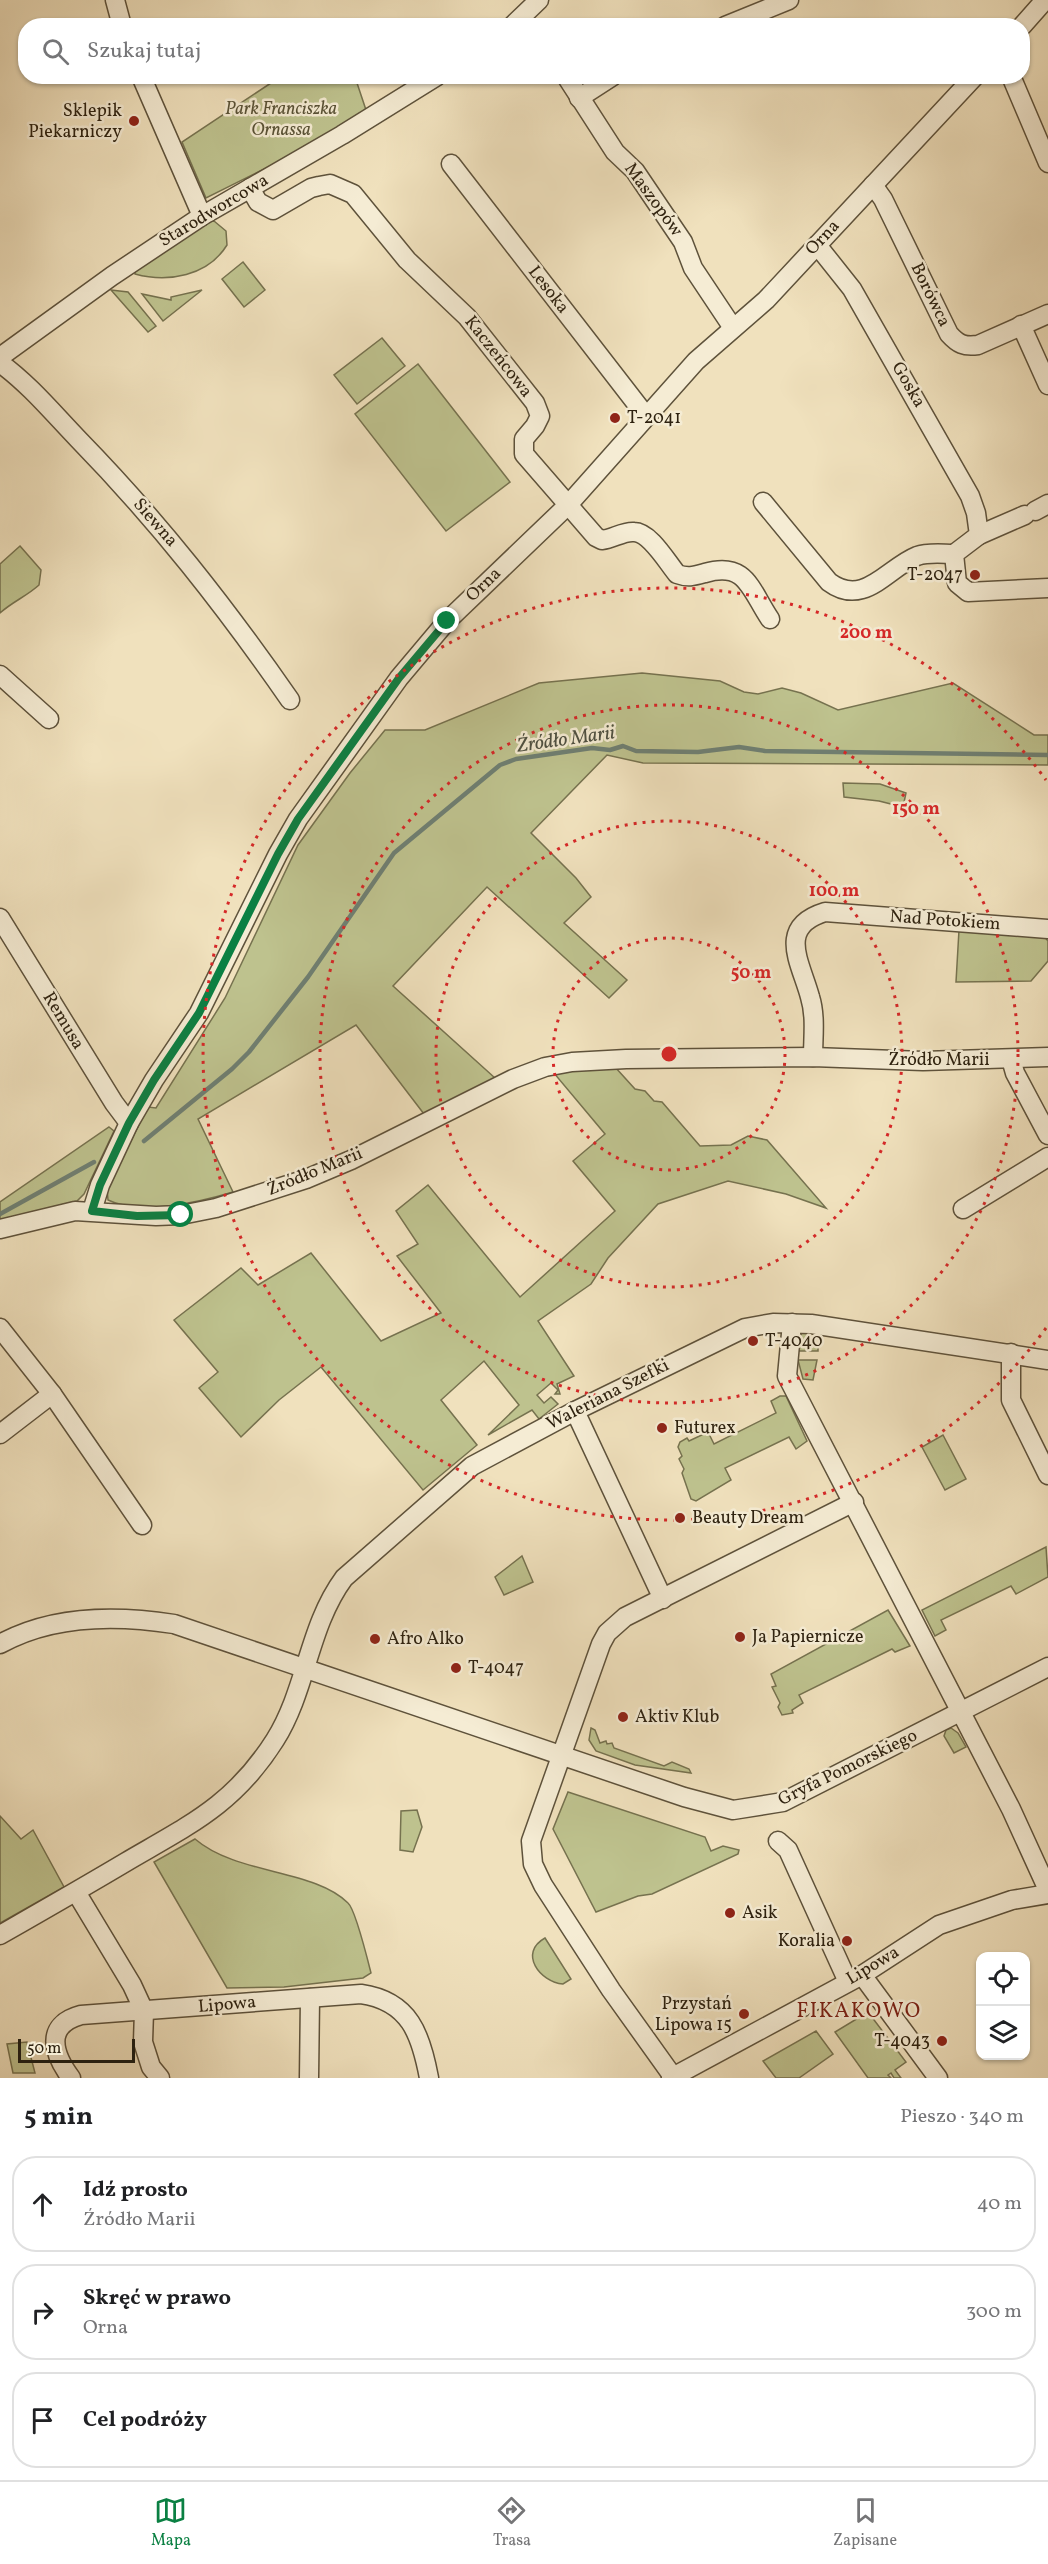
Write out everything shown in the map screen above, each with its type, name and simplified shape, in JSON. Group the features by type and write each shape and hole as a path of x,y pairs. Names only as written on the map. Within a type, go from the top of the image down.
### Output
{"street":[{"path":"115,0 120,18"},
{"path":"745,18 789,0"},
{"path":"1029,18 1045,0"},
{"path":"144,84 202,216"},
{"name":"Starodworcowa","path":"0,357 112,276 202,216 424,84"},
{"name":"Maszopów","path":"571,84 615,152 635,171 683,242 693,268 733,328"},
{"path":"579,98 601,84"},
{"name":"Orna","path":"92,1211 100,1185 129,1123 154,1080 199,1013 278,854 298,819 421,650 447,621 568,505 696,360 766,300 967,84"},
{"path":"1014,84 1048,163"},
{"name":"Lesoka","path":"451,164 646,416"},
{"name":"Kaczeńcowa","path":"250,188 263,206 273,210 310,188 330,184 353,194 362,201 407,260 467,317 535,404 540,416 535,426 524,438 522,449 596,537 602,540 633,531 639,533 648,539 677,574 684,576 691,577 717,570 734,570 742,575 770,619"},
{"name":"Borówca","path":"873,184 883,199 949,334 957,343 967,347 978,345 1048,314"},
{"name":"Goska","path":"817,245 852,289 962,478 976,513 979,535"},
{"path":"1021,326 1048,384"},
{"name":"Siewna","path":"0,363 12,371 111,473 190,563 235,620 290,700"},
{"path":"763,502 829,582 839,590 862,590 918,556 954,554 979,535 1036,510"},
{"path":"954,554 957,583 968,592 1048,588"},
{"path":"0,675 49,719"},
{"name":"Nad Potokiem","path":"813,1057 811,997 796,955 796,938 804,923 812,916 825,912 1048,929"},
{"name":"Remusa","path":"0,918 114,1103 129,1123"},
{"name":"Źródło Marii","path":"0,1229 75,1211 137,1216 181,1215 255,1196 306,1179 351,1160 513,1079 545,1067 617,1059 813,1057 923,1061 1048,1057"},
{"name":"Źródło Marii","path":"1011,1059 1015,1073 1048,1135"},
{"path":"963,1209 1048,1157"},
{"path":"792,1323 787,1376 1011,1809 1048,1892"},
{"name":"Waleriana Szefki","path":"306,1667 328,1599 344,1578 460,1474 575,1411 746,1328 792,1323 1048,1360"},
{"path":"0,1328 52,1394 142,1525"},
{"path":"1011,1353 1011,1400 1048,1475"},
{"path":"0,1434 52,1394"},
{"path":"575,1411 663,1599"},
{"path":"673,2078 611,1990 536,1873 531,1854 531,1841 601,1644 608,1633 625,1617 854,1502"},
{"name":"Gryfa Pomorskiego","path":"0,1644 53,1625 97,1618 138,1618 174,1624 722,1809 752,1808 789,1799 1048,1667"},
{"path":"0,1935 196,1823 246,1780 276,1739 298,1691 306,1667"},
{"path":"778,1841 788,1850 855,1979 938,2078"},
{"path":"76,1892 132,1985 144,2011 143,2042 151,2067 160,2078"},
{"name":"Lipowa","path":"673,2078 855,1979 953,1919 1012,1900 1048,1892"},
{"name":"Lipowa","path":"71,2078 57,2058 55,2046 60,2025 67,2019 81,2015 362,1994 388,2002 412,2022 424,2051 429,2078"},
{"path":"309,2078 310,1998"}],"green space":[{"name":"Park Franciszka Ornassa","path":"269,84 357,84 366,110 292,155 206,198 182,142"},
{"path":"214,221 226,231 227,245 209,264 186,275 174,277 148,277 135,274 135,271 205,222"},
{"path":"243,262 265,290 244,307 222,279"},
{"path":"111,290 128,292 156,326 148,332"},
{"path":"202,290 163,321 142,294 171,300 171,297"},
{"path":"382,338 405,366 357,404 334,375"},
{"path":"418,364 510,482 446,531 355,414"},
{"path":"20,546 41,570 39,585 0,613 0,564"},
{"path":"642,673 720,681 744,692 758,694 782,688 801,693 838,710 953,683 1034,735 1048,735 1048,765 643,763 607,755 531,833 576,878 591,897 564,923 627,980 609,998 487,887 393,986 495,1078 424,1114 356,1025 198,1119 233,1192 170,1206 136,1207 108,1200 107,1188 148,1107 156,1108 225,998 298,845 350,773 385,730 425,730 539,683"},
{"path":"843,783 880,784 906,793 903,807 879,801 844,797"},
{"path":"959,930 1043,935 1048,941 1048,961 1031,981 956,982"},
{"path":"615,1067 635,1089 645,1091 654,1101 662,1102 700,1146 731,1145 748,1136 767,1140 826,1208 786,1194 728,1181 658,1204 608,1258 591,1284 538,1321 574,1376 557,1384 560,1394 555,1394 558,1390 551,1383 537,1395 544,1403 551,1397 558,1404 539,1419 532,1410 488,1435 519,1405 484,1361 441,1400 477,1445 423,1490 321,1367 279,1400 241,1437 199,1388 218,1372 174,1320 241,1268 258,1285 311,1253 381,1341 441,1313 397,1256 418,1244 396,1211 428,1185 520,1297 615,1211 573,1161 605,1134 553,1072"},
{"path":"109,1127 114,1131 84,1194 77,1201 0,1220 0,1202"},
{"path":"804,1331 810,1331 808,1342 818,1344 818,1351 798,1351 799,1336"},
{"path":"798,1360 817,1360 813,1380 803,1379"},
{"path":"780,1396 786,1396 807,1441 796,1449 789,1437 725,1468 731,1480 696,1501 691,1499 682,1473 684,1469 679,1459 682,1456 678,1447 680,1442 687,1438 689,1441 708,1432 714,1444 776,1413 771,1401"},
{"path":"943,1435 966,1479 945,1490 922,1447"},
{"path":"1046,1547 1048,1577 1016,1594 1011,1586 941,1620 946,1630 935,1636 922,1610"},
{"path":"522,1556 533,1582 504,1595 495,1577"},
{"path":"888,1610 910,1646 895,1652 892,1649 799,1695 803,1703 792,1710 793,1713 782,1715 778,1707 780,1703 772,1687 776,1686 771,1674"},
{"path":"591,1728 595,1730 600,1743 606,1741 607,1744 612,1743 614,1748 664,1766 672,1762 689,1769 691,1773 635,1765 596,1751 589,1740"},
{"path":"951,1728 958,1733 966,1747 954,1753 944,1736 946,1730"},
{"path":"568,1792 705,1837 711,1851 723,1846 739,1850 738,1854 652,1894 638,1896 596,1912 553,1829"},
{"path":"417,1810 422,1827 413,1852 400,1850 401,1811"},
{"path":"0,1816 21,1839 33,1830 64,1887 0,1923"},
{"path":"195,1839 212,1851 232,1859 316,1884 333,1892 348,1903 358,1925 371,1973 363,1978 284,1987 227,1988 154,1862"},
{"path":"545,1938 571,1979 563,1984 547,1978 535,1966 533,1951 537,1944"},
{"path":"868,2012 906,2062 895,2070 901,2078 894,2078 891,2073 888,2075 891,2078 868,2078 835,2032"},
{"path":"816,2031 833,2054 799,2078 776,2078 763,2061"},
{"path":"27,2042 35,2073 13,2073 7,2044"}],"waterway":[{"name":"Źródło Marii","path":"144,1141 232,1069 249,1052 308,977 394,853 500,765 516,759 592,748 610,750 623,746 636,751 698,752 739,747 765,751 1048,755"},
{"name":"Źródło Marii","path":"0,1214 94,1162"}],"place":[{"name":"Sklepik Piekarniczy","path":"134,121"},
{"name":"T-2041","path":"615,418"},
{"name":"T-2047","path":"975,575"},
{"name":"T-4040","path":"753,1341"},
{"name":"Futurex","path":"662,1428"},
{"name":"Beauty Dream","path":"680,1518"},
{"name":"Ja Papiernicze","path":"740,1637"},
{"name":"Afro Alko","path":"375,1639"},
{"name":"T-4047","path":"456,1668"},
{"name":"Aktiv Klub","path":"623,1717"},
{"name":"Asik","path":"730,1913"},
{"name":"Koralia","path":"847,1941"},
{"name":"Przystań Lipowa 15","path":"744,2014"},
{"name":"T-4043","path":"942,2041"}],"district":[{"name":"FIKAKOWO","path":"859,2011"}],"route":[{"path":"181,1215 137,1216 92,1211 100,1185 129,1123 154,1080 199,1013 278,854 298,819 399,678 447,621"}]}
